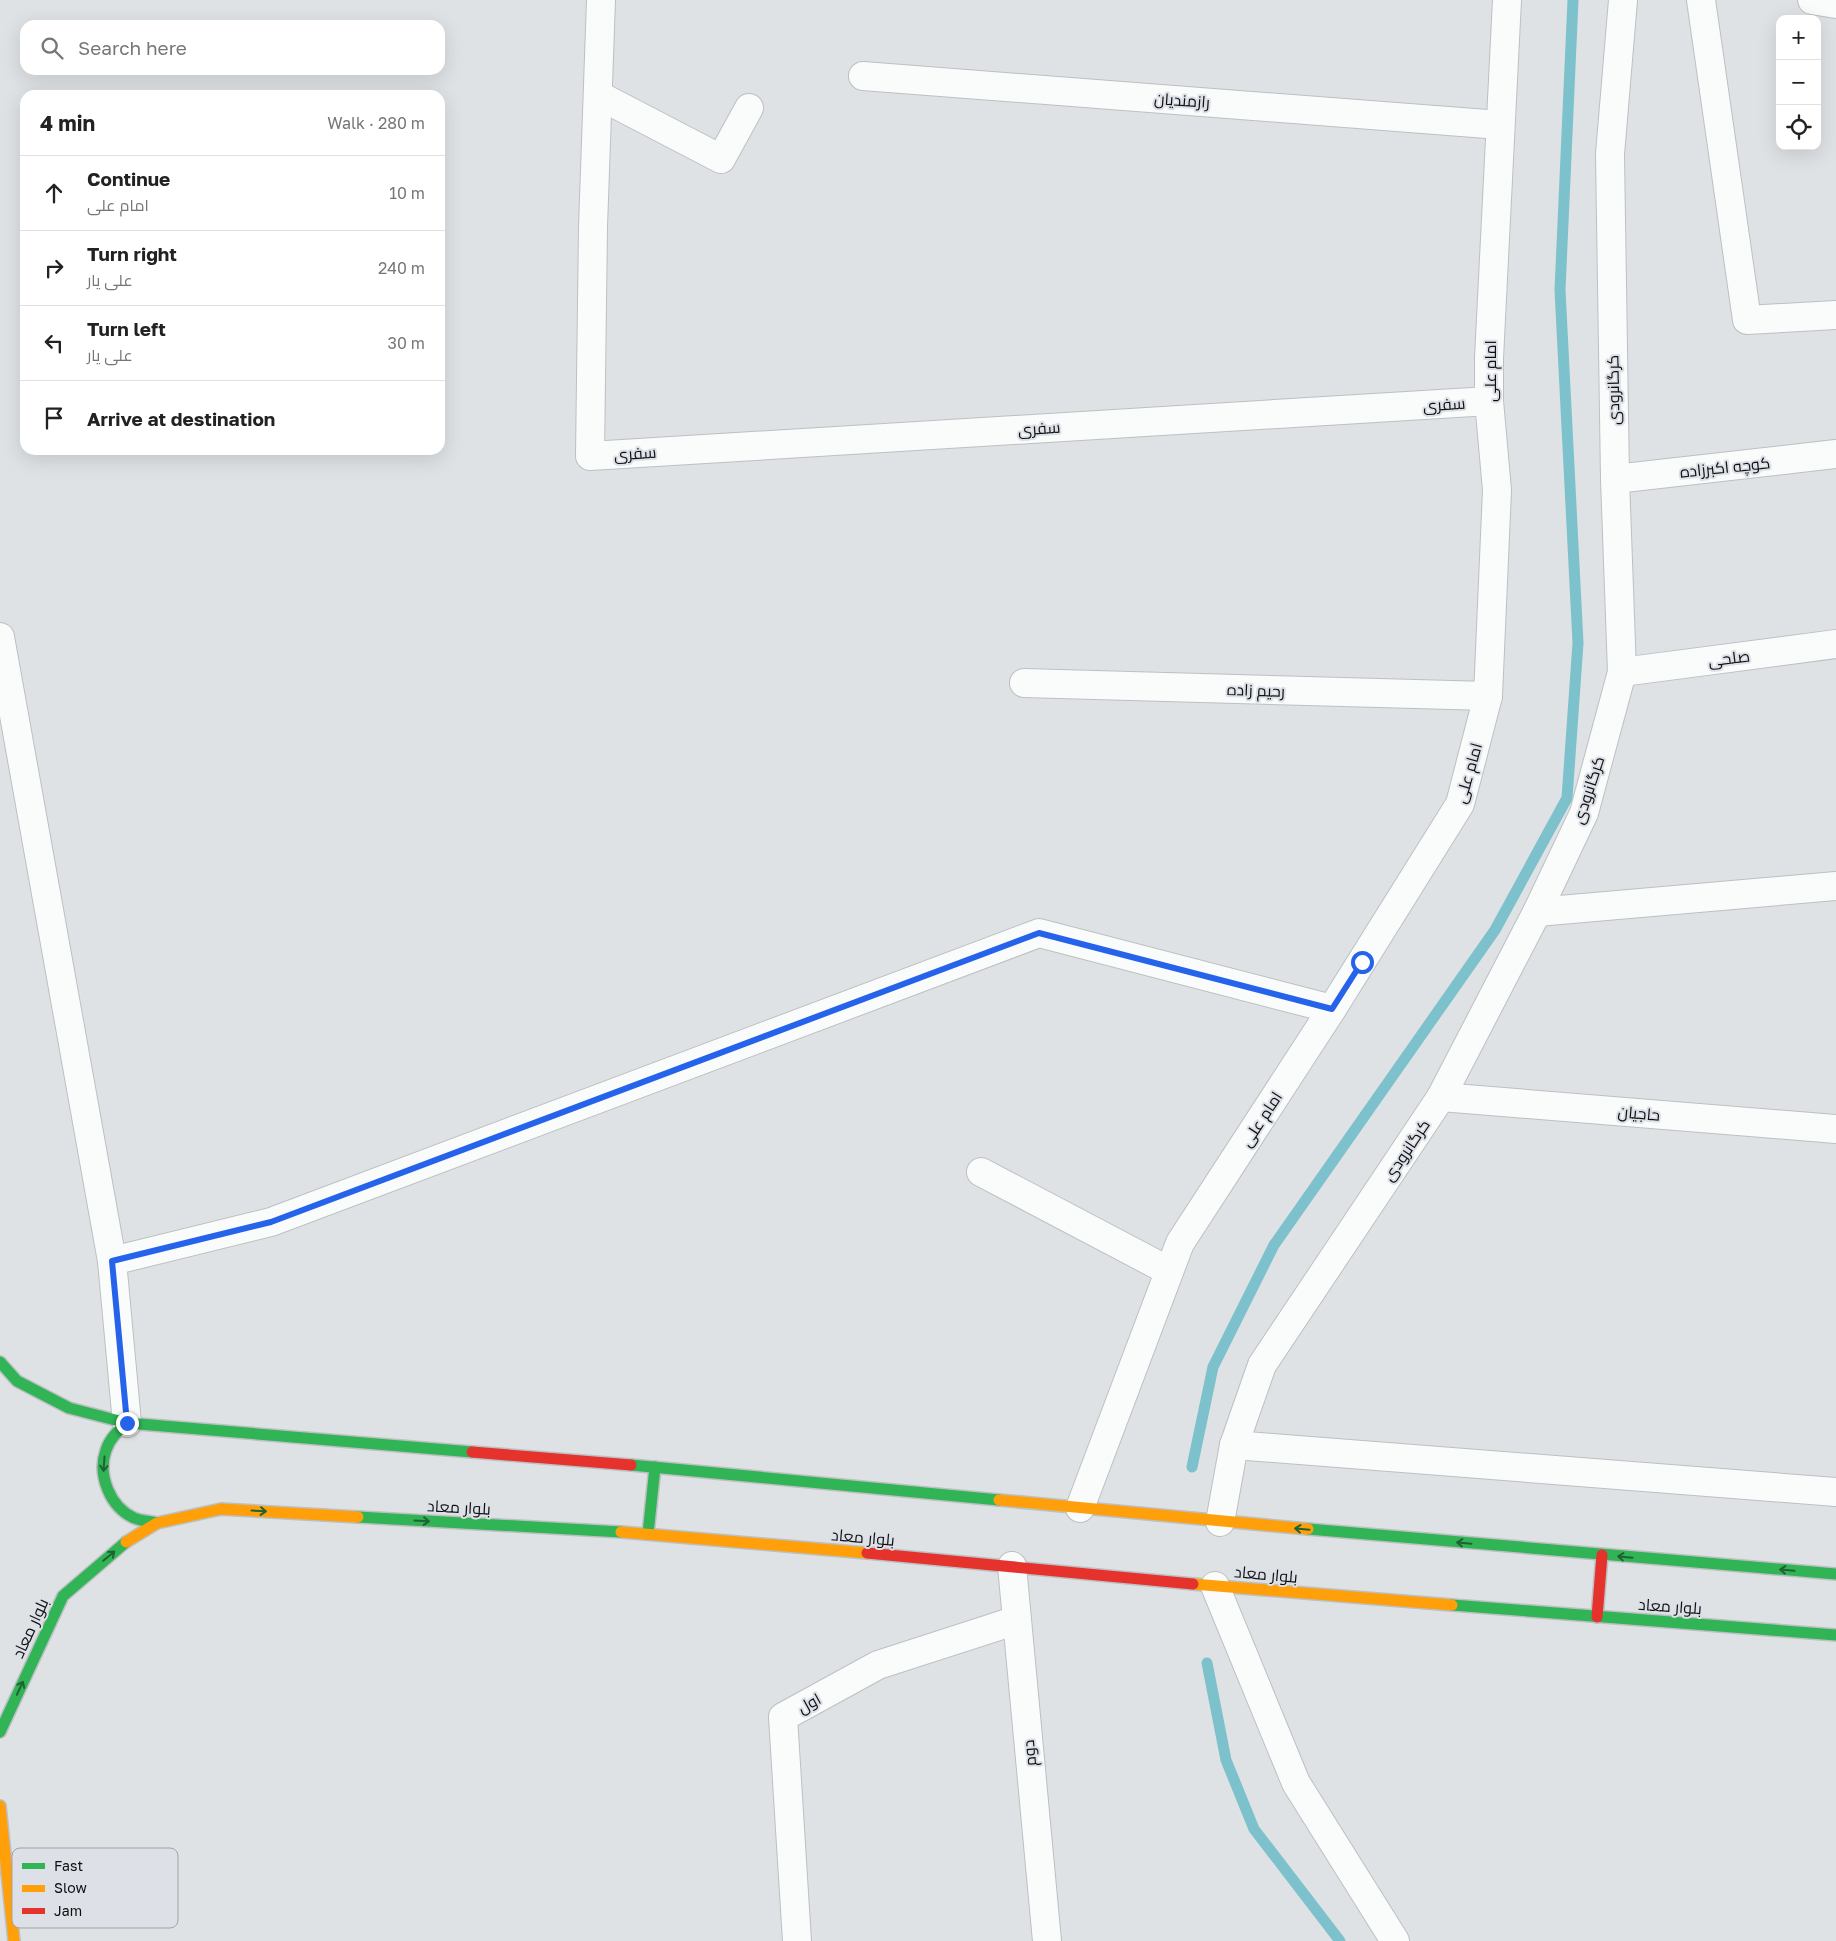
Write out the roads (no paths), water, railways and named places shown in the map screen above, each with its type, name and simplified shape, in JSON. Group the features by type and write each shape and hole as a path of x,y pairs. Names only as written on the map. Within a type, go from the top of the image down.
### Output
{"main road":[{"path":"0,1362 17,1381 69,1408 127,1423 655,1467 1220,1522 1836,1574"},
{"path":"127,1423 110,1439 102,1461 104,1484 115,1504 134,1518 157,1523"},
{"path":"648,1534 655,1467"},
{"name":"بلوار معاد","path":"0,1732 63,1596 130,1538 157,1523 221,1509 648,1534 1215,1586 1836,1635"},
{"path":"1596,1617 1602,1555"},
{"path":"0,1806 12,1922"},
{"path":"13,1928 14,1941"}],"street":[{"path":"601,0 598,94 721,159 750,108"},
{"name":"امام علی","path":"1080,1508 1180,1243 1332,1009 1460,804 1488,696 1496,490 1489,401 1489,358 1507,0"},
{"name":"کرگانرودی","path":"1220,1522 1234,1445 1262,1365 1441,1097 1537,912 1584,813 1622,672 1615,479 1610,154 1623,0"},
{"path":"1701,0 1747,320 1836,315"},
{"path":"1812,0 1836,4"},
{"name":"رازمندیان","path":"863,76 1500,125"},
{"name":"سفری","path":"598,94 593,227 590,456 1489,401"},
{"name":"کوچه اکبرزاده","path":"1615,479 1836,454"},
{"path":"0,637 112,1261 127,1423"},
{"name":"صلحی","path":"1622,672 1836,644"},
{"name":"رحیم زاده","path":"1024,684 1488,696"},
{"path":"1537,912 1836,886"},
{"path":"112,1261 271,1222 1039,933 1332,1009"},
{"name":"حاجیان","path":"1441,1097 1836,1129"},
{"path":"981,1172 1169,1271"},
{"path":"1234,1445 1836,1492"},
{"name":"دوم","path":"1012,1566 1048,1941"},
{"path":"1215,1586 1296,1783 1395,1941"},
{"name":"اول","path":"797,1941 783,1717 878,1665 1017,1620"}],"waterway":[{"path":"1192,1467 1213,1367 1274,1245 1495,930 1567,798 1578,643 1560,290 1573,0"},
{"path":"1207,1663 1226,1760 1254,1829 1340,1941"}]}
